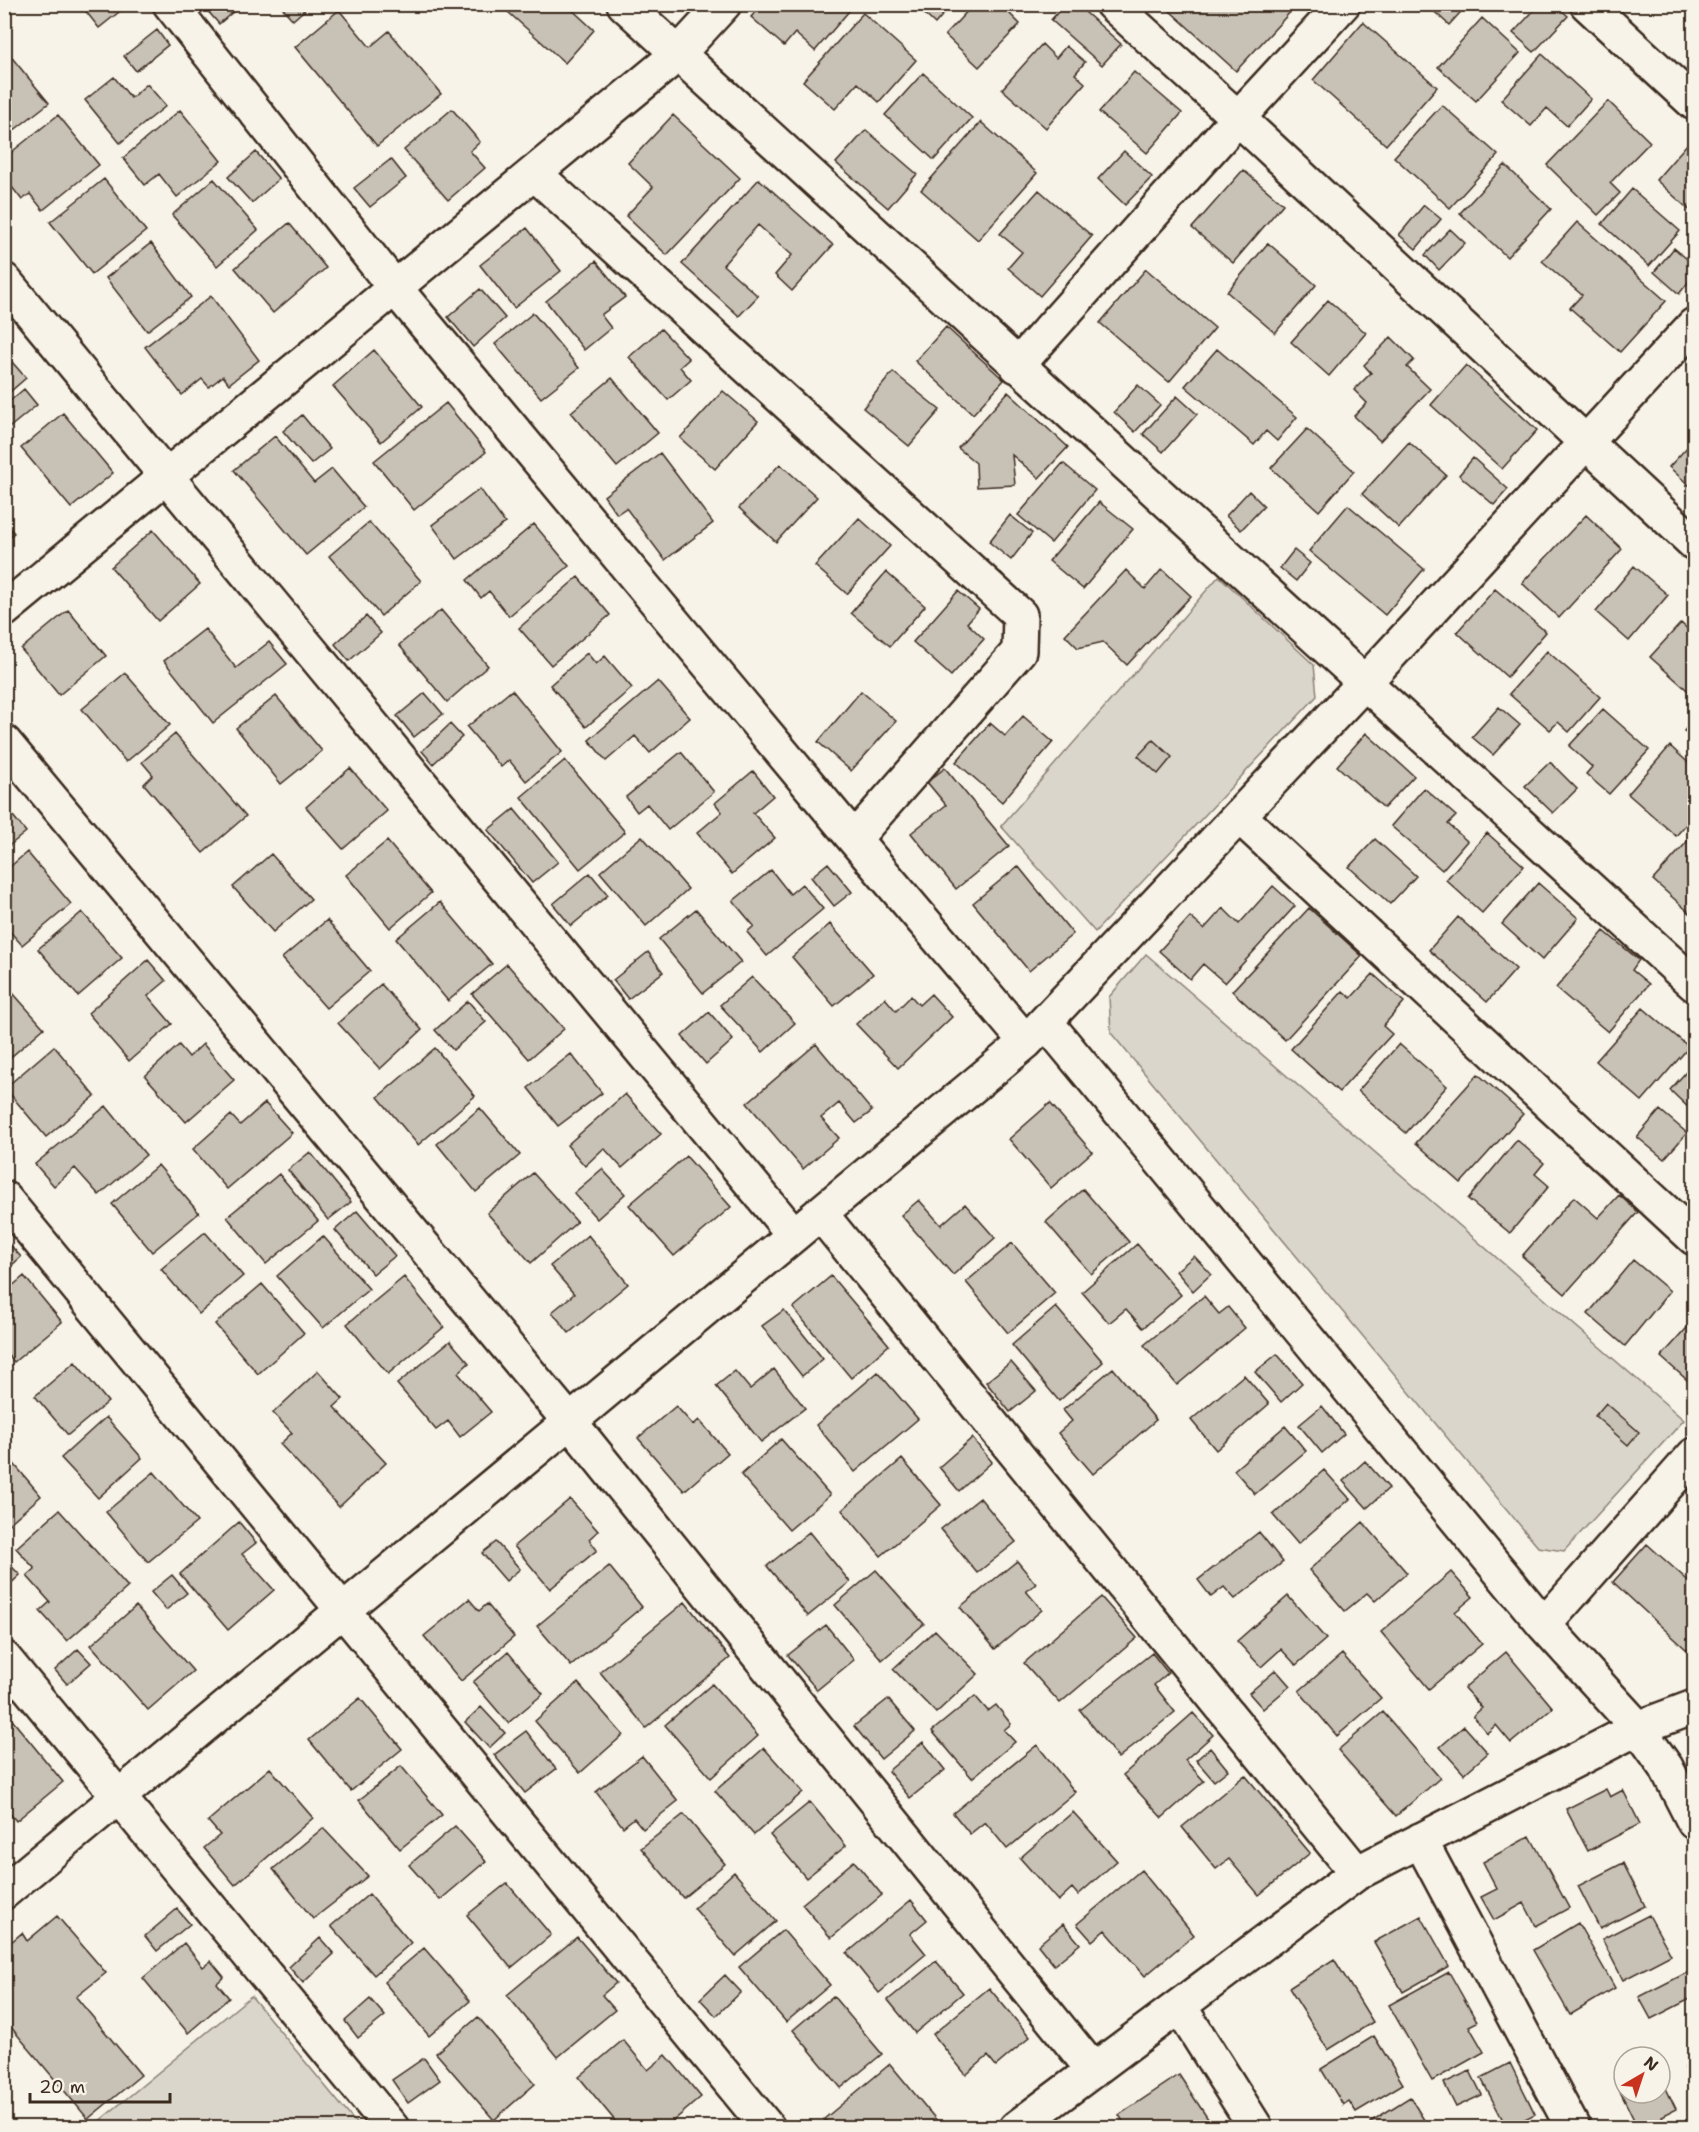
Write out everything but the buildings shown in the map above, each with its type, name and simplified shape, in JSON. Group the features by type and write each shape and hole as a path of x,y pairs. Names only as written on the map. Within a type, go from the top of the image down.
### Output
{"street":[{"path":"170,4 395,288 854,839 1036,1032 1544,1625 1638,1728 1666,1767 1695,1822"},
{"path":"624,4 1695,984"},
{"path":"4,610 678,54 724,4"},
{"path":"1112,4 1238,118 1695,543"},
{"path":"1017,366 1343,4"},
{"path":"1587,4 1695,103"},
{"path":"534,173 1020,615 1019,651 854,839"},
{"path":"4,280 794,1235"},
{"path":"4,1892 1036,1032 1365,682 1695,325"},
{"path":"4,742 570,1422 1093,2070"},
{"path":"1239,816 1695,1238"},
{"path":"4,1198 768,2127"},
{"path":"820,1214 1357,1873"},
{"path":"1544,1625 1695,1455"},
{"path":"4,1658 392,2127"},
{"path":"1016,2127 1357,1873 1638,1728 1695,1707"},
{"path":"1420,1840 1573,2127"},
{"path":"1180,2007 1256,2127"}],"shaded area":[{"path":"1219,576 1314,665 1317,696 1095,932 1001,826"},
{"path":"1146,954 1684,1420 1564,1551 1538,1547 1111,1033 1109,997"},
{"path":"251,1996 359,2127 92,2127"}]}
